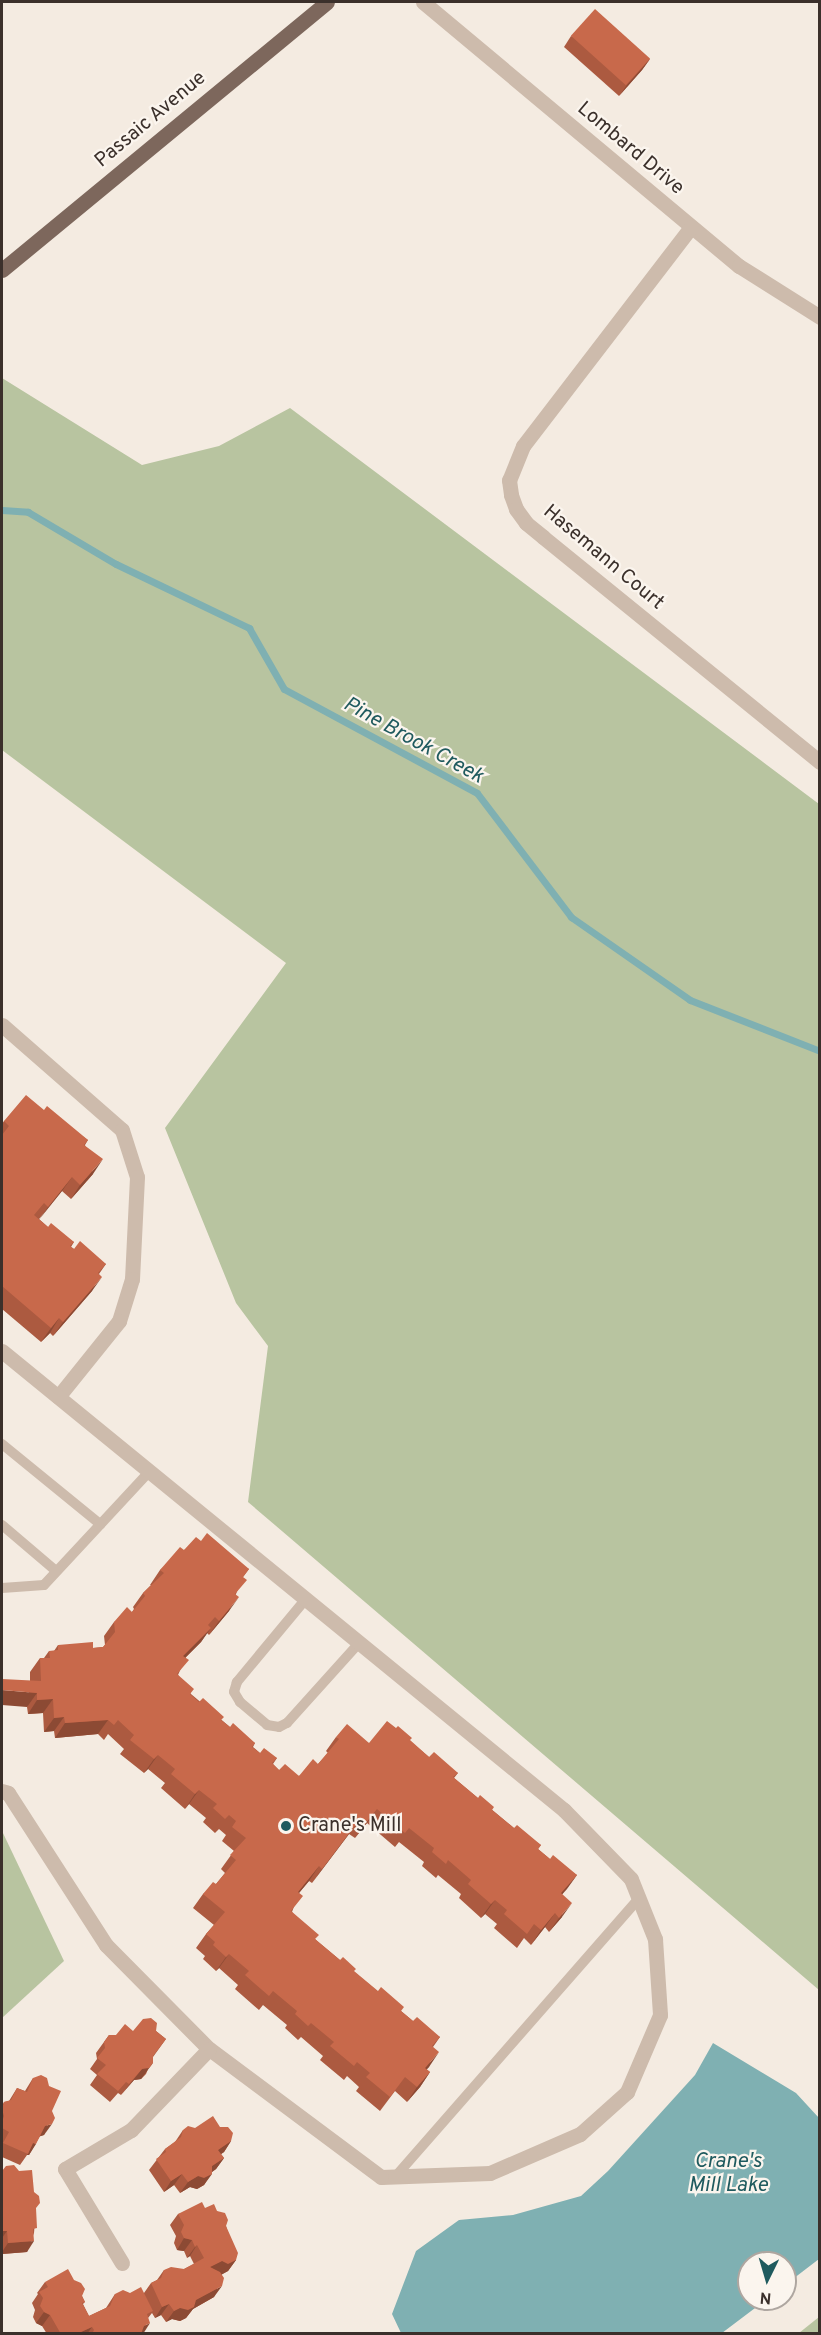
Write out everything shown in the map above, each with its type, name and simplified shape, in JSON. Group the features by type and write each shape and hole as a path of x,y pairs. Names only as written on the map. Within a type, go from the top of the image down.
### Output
{"main road":[{"name":"Passaic Avenue","path":"2,270 327,2"}],"street":[{"name":"Lombard Drive","path":"423,2 739,266 819,317"},
{"name":"Hasemann Court","path":"691,227 523,446 509,480 511,495 516,509 526,523 819,762"},
{"path":"2,1025 122,1130 137,1177 132,1279 119,1322 58,1397"},
{"path":"2,1351 564,1810 631,1879 655,1939 660,2015 627,2091 580,2134 490,2173 381,2177 209,2049 106,1945 8,1793 2,1791"},
{"path":"122,2263 65,2169 131,2130 209,2049"}],"lane":[{"path":"2,1444 100,1524"},
{"path":"2,1588 44,1585 149,1472"},
{"path":"2,1525 56,1571"},
{"path":"306,1600 237,1682 234,1692 240,1702 267,1725 279,1728 287,1723 359,1643"},
{"path":"395,2177 639,1898"}],"green space":[{"path":"2,378 142,465 219,446 290,408 819,804 819,1990 248,1502 268,1346 236,1303 165,1128 286,963 2,750"},
{"path":"2,1831 64,1961 2,2018"},
{"path":"819,2317 819,2333 799,2333"}],"water":[{"name":"Crane's Mill Lake","path":"713,2043 796,2093 819,2118 819,2259 797,2276 797,2251 737,2251 737,2311 751,2311 722,2333 401,2333 392,2314 416,2251 459,2220 513,2215 581,2196 608,2171 695,2075"}],"building":[{"path":"595,9 650,59 626,85 571,36"},
{"path":"26,1095 44,1110 47,1106 88,1140 84,1145 103,1159 80,1185 72,1177 48,1207 44,1203 34,1215 48,1227 51,1223 74,1242 70,1246 74,1249 80,1241 106,1264 98,1273 102,1277 63,1322 59,1318 51,1328 2,1286 2,1135 9,1126 4,1121"},
{"name":"Crane's Mill","path":"207,1533 249,1569 243,1577 247,1580 235,1594 239,1597 219,1621 215,1617 208,1625 211,1628 183,1656 189,1660 177,1674 194,1689 190,1694 199,1702 203,1698 224,1717 221,1720 230,1727 233,1723 255,1743 252,1747 260,1753 264,1748 277,1758 272,1763 279,1770 285,1764 299,1776 313,1759 318,1764 339,1739 336,1737 347,1724 369,1743 387,1721 396,1728 398,1726 429,1757 434,1752 458,1773 453,1777 478,1798 480,1795 494,1807 492,1810 514,1828 517,1825 541,1845 538,1849 550,1859 553,1855 577,1875 561,1893 572,1903 559,1918 555,1913 541,1930 534,1924 527,1934 504,1914 507,1910 495,1900 491,1904 468,1884 471,1880 448,1860 446,1864 432,1852 434,1848 409,1828 405,1833 377,1809 365,1824 359,1820 322,1869 319,1866 298,1892 303,1896 291,1911 319,1935 315,1939 340,1960 343,1957 356,1969 354,1971 378,1991 381,1987 404,2007 401,2011 413,2021 417,2017 440,2037 432,2046 439,2052 425,2068 430,2072 417,2087 405,2077 390,2097 366,2077 370,2073 357,2062 354,2066 330,2046 334,2042 311,2023 308,2026 295,2014 297,2011 273,1991 269,1996 245,1975 249,1971 229,1954 226,1957 213,1945 215,1942 206,1934 225,1912 203,1894 213,1882 216,1884 236,1860 230,1855 246,1838 232,1827 236,1821 229,1815 225,1819 213,1808 217,1804 199,1790 195,1794 171,1774 175,1769 158,1755 154,1759 130,1740 134,1735 118,1720 114,1725 108,1720 65,1723 64,1717 54,1718 53,1699 37,1700 37,1693 2,1690 2,1679 41,1681 40,1658 50,1658 49,1651 58,1650 58,1645 93,1642 93,1648 103,1647 115,1632 114,1622 127,1607 132,1612 145,1596 143,1593 164,1573 160,1570 180,1547 184,1550 196,1537 201,1541"},
{"path":"151,2018 157,2023 156,2031 166,2039 153,2056 153,2063 149,2068 142,2069 129,2084 126,2082 118,2091 97,2074 106,2065 97,2058 105,2048 104,2042 109,2035 116,2035 125,2024 133,2031 143,2019"},
{"path":"41,2075 47,2078 49,2086 61,2091 52,2111 55,2118 52,2124 45,2126 28,2154 3,2143 9,2132 2,2128 4,2116 2,2109 4,2102 11,2100 17,2088 27,2092 33,2078"},
{"path":"213,2116 220,2127 228,2127 233,2133 231,2141 218,2150 224,2158 212,2166 212,2174 204,2178 198,2176 188,2182 182,2174 171,2181 156,2159 181,2137 183,2130 188,2126 195,2128"},
{"path":"14,2165 19,2171 32,2170 34,2192 39,2196 40,2203 36,2208 37,2228 33,2229 34,2241 8,2243 7,2231 2,2231 2,2171 6,2166"},
{"path":"202,2202 205,2208 214,2204 217,2211 225,2213 228,2220 226,2226 238,2253 236,2260 228,2264 222,2261 210,2267 220,2272 224,2278 222,2286 196,2300 194,2307 174,2311 169,2304 162,2307 151,2283 161,2278 164,2270 171,2267 184,2269 204,2258 192,2240 184,2238 181,2232 184,2225 178,2214"},
{"path":"68,2269 74,2280 81,2283 85,2289 82,2296 85,2302 82,2303 89,2316 110,2306 115,2294 123,2290 130,2293 141,2287 153,2311 147,2314 150,2323 144,2326 141,2334 92,2334 94,2330 92,2327 81,2334 61,2334 50,2315 40,2306 43,2298 39,2292 48,2287 45,2282"}],"waterway":[{"name":"Pine Brook Creek","path":"2,510 28,512 116,564 249,628 284,689 477,793 571,917 690,1000 820,1051"}],"place":[{"name":"Crane's Mill","path":"286,1826"}]}
